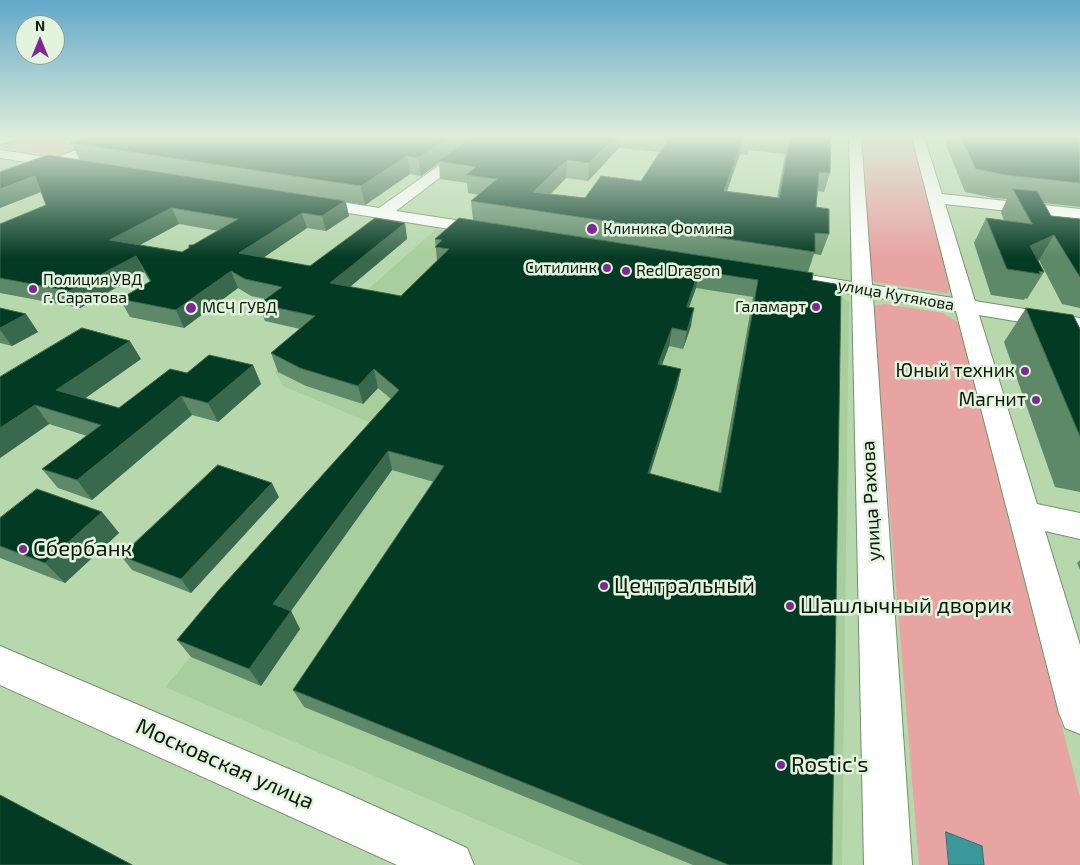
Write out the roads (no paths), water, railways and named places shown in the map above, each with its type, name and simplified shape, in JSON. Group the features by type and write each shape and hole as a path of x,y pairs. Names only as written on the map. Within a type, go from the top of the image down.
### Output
{"street":[{"path":"0,182 13,177"},
{"path":"381,214 431,177"},
{"name":"улица Рахова","path":"857,177 888,865"},
{"path":"930,177 1080,713"},
{"path":"936,198 1080,214"},
{"path":"296,200 508,234"},
{"name":"улица Кутякова","path":"791,278 1080,325"},
{"path":"1024,514 1080,526"},
{"name":"Московская улица","path":"0,665 450,865"}],"water":[{"path":"946,832 982,846 984,865 949,865"}],"place":[{"name":"Клиника Фомина","path":"592,229"},
{"name":"Ситилинк","path":"607,268"},
{"name":"Red Dragon","path":"626,271"},
{"name":"Полиция УВД г. Саратова","path":"33,289"},
{"name":"Галамарт","path":"816,307"},
{"name":"МСЧ ГУВД","path":"191,308"},
{"name":"Юный техник","path":"1025,371"},
{"name":"Магнит","path":"1036,400"},
{"name":"Сбербанк","path":"23,549"},
{"name":"Центральный","path":"604,586"},
{"name":"Шашлычный дворик","path":"790,606"},
{"name":"Rostic's","path":"781,765"}]}
